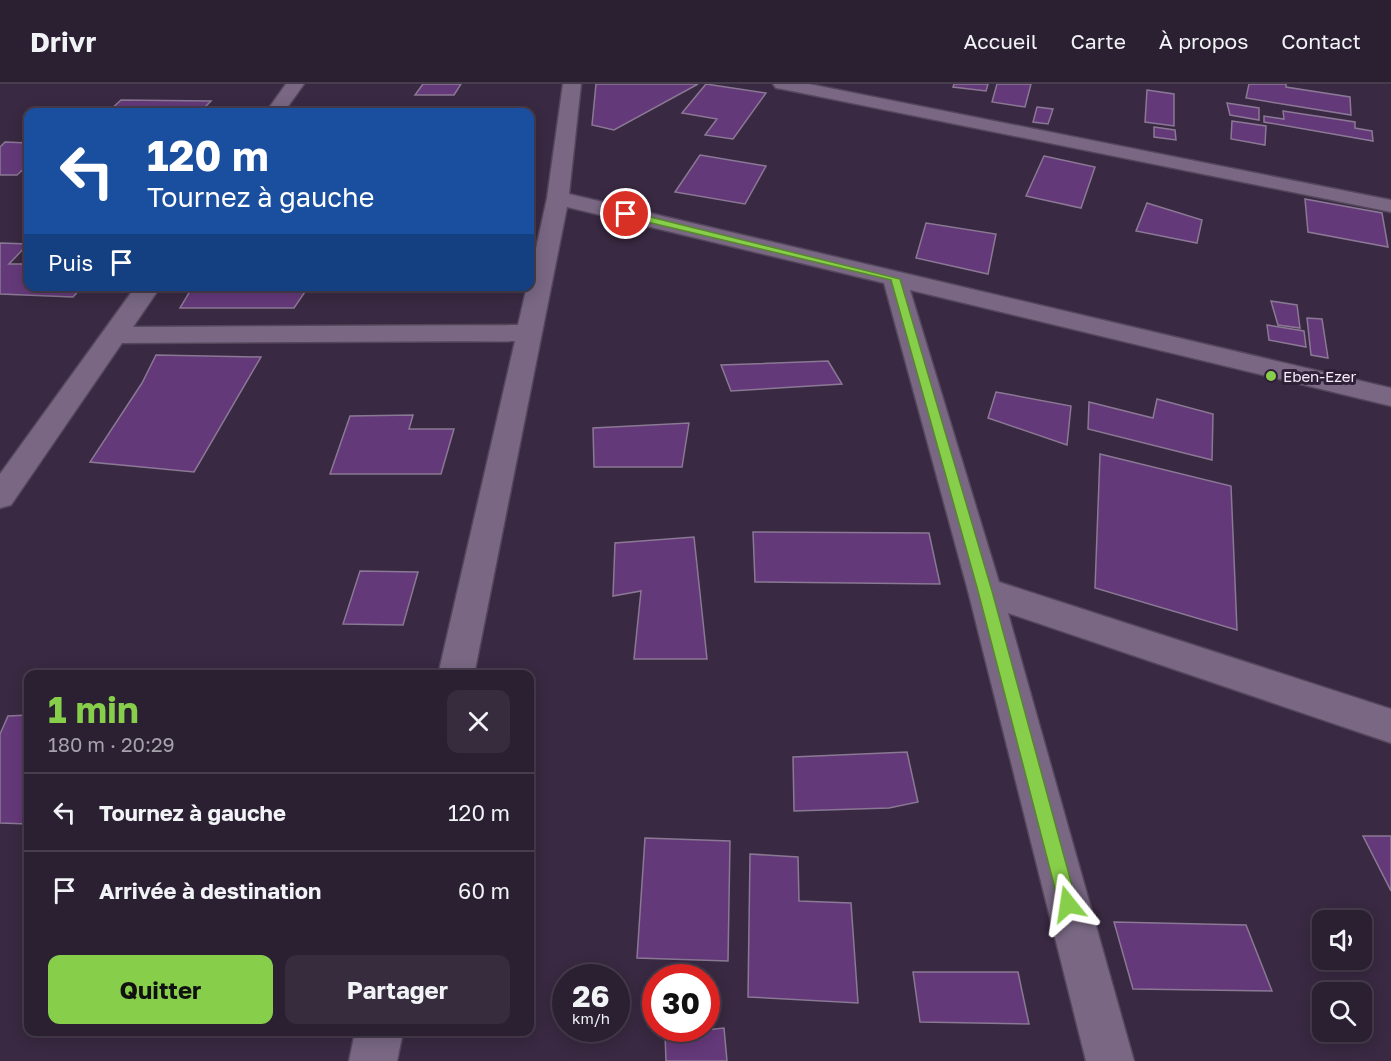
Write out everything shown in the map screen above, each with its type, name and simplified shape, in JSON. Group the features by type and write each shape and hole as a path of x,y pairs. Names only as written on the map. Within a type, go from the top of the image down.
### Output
{"street":[{"path":"278,108 295,84"},
{"path":"457,670 558,198 572,84"},
{"path":"782,84 1391,206"},
{"path":"558,198 1391,397"},
{"path":"895,279 985,591 1110,1061"},
{"path":"0,497 146,291"},
{"path":"115,335 529,333"},
{"path":"985,591 1391,726"},
{"path":"373,1061 378,1036"}],"building":[{"path":"423,84 461,84 454,95 415,95"},
{"path":"596,84 698,84 614,130 592,125"},
{"path":"706,84 766,93 733,139 705,135 717,119 682,113"},
{"path":"954,84 988,84 986,91 953,87"},
{"path":"997,84 1031,84 1025,107 992,102"},
{"path":"1249,84 1286,84 1286,87 1350,97 1351,115 1246,98"},
{"path":"1147,90 1174,94 1174,126 1145,122"},
{"path":"121,100 211,101 204,108 112,108"},
{"path":"1227,103 1259,108 1259,120 1230,115"},
{"path":"1037,107 1053,109 1048,124 1033,122"},
{"path":"1283,111 1355,122 1355,128 1372,131 1373,141 1264,122 1264,116 1284,119"},
{"path":"1232,121 1266,126 1265,145 1231,139"},
{"path":"1154,127 1175,130 1176,140 1154,137"},
{"path":"5,142 24,143 24,169 17,175 0,175 0,147"},
{"path":"700,155 766,166 745,204 675,192"},
{"path":"1044,156 1095,167 1081,208 1026,196"},
{"path":"1305,199 1382,213 1388,247 1308,232"},
{"path":"1147,203 1202,220 1197,243 1136,231"},
{"path":"926,223 996,234 988,274 916,258"},
{"path":"0,243 24,244 24,248 9,264 24,264 24,291 78,291 73,297 0,294"},
{"path":"190,291 306,291 294,308 180,308"},
{"path":"1271,301 1297,305 1300,328 1278,325"},
{"path":"1307,318 1322,319 1328,358 1311,355"},
{"path":"1267,325 1304,331 1306,347 1269,340"},
{"path":"156,355 261,357 194,472 90,462 142,383"},
{"path":"828,361 842,384 731,391 721,365"},
{"path":"996,392 1071,406 1067,445 988,418"},
{"path":"1157,399 1213,414 1212,460 1088,429 1089,402 1153,418"},
{"path":"413,415 409,429 454,429 441,474 330,474 350,416"},
{"path":"689,423 682,467 594,467 593,428"},
{"path":"1100,454 1231,486 1237,630 1095,588"},
{"path":"753,532 929,533 940,584 755,582"},
{"path":"694,537 707,659 634,659 641,591 613,596 615,543"},
{"path":"360,571 418,572 403,625 343,624"},
{"path":"24,715 24,824 0,823 0,734 8,716"},
{"path":"907,752 918,802 889,808 794,811 793,757"},
{"path":"1363,836 1391,836 1391,891"},
{"path":"645,838 730,841 728,961 637,958"},
{"path":"750,854 798,857 799,901 851,903 858,1003 748,997"},
{"path":"1114,922 1246,925 1272,991 1133,989"},
{"path":"913,972 1018,972 1029,1024 920,1022"},
{"path":"720,1028 724,1028 727,1061 666,1061 665,1042 720,1042"}],"place":[{"name":"Eben-Ezer","path":"1271,376"}],"route":[{"path":"626,214 895,279 985,591 1068,904"}]}
